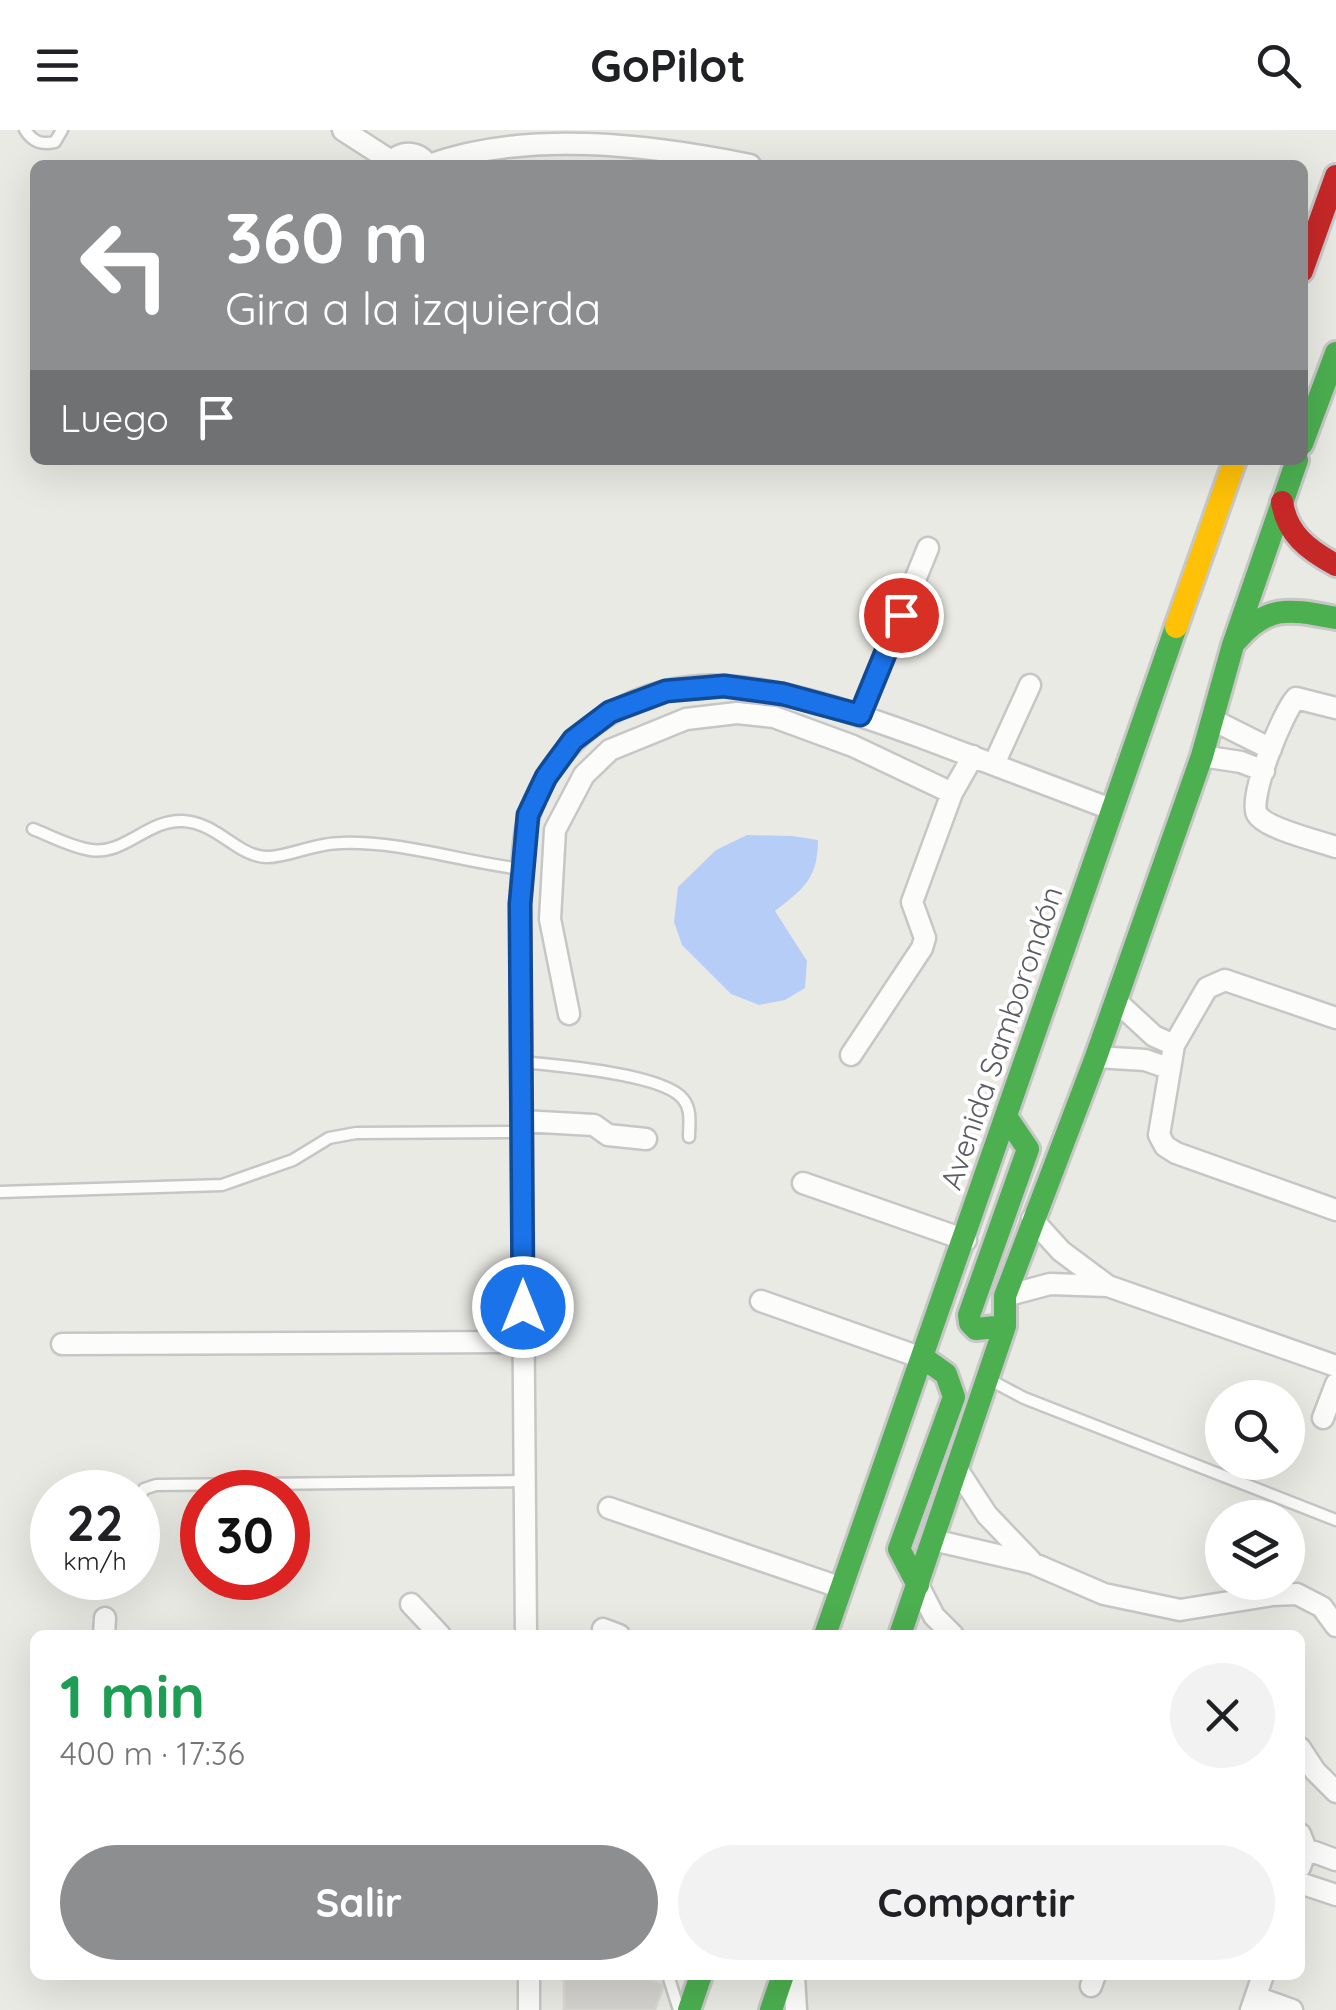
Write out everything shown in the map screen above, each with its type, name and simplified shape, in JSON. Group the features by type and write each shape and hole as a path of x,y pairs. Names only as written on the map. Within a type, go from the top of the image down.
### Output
{"main road":[{"path":"1308,252 1336,176"},
{"path":"1308,431 1329,384"},
{"name":"Avenida Samborondón","path":"827,1630 925,1359 1233,465"},
{"path":"902,1630 1005,1326 1005,1296 1096,1057 1202,756 1233,645 1295,465"},
{"path":"1282,502 1283,518 1291,532 1336,565"},
{"path":"1233,645 1265,613 1279,610 1336,618"},
{"path":"1005,1326 976,1329 969,1315 1028,1149 1007,1118"},
{"path":"918,1585 900,1549 954,1397 946,1371 925,1359"},
{"path":"689,2010 700,1980"},
{"path":"771,2010 781,1980"}],"street":[{"path":"343,130 386,160"},
{"path":"436,160 449,152 502,136 540,134 592,136 723,160"},
{"path":"395,160 407,153 423,160"},
{"path":"860,715 928,548"},
{"path":"994,764 1030,685"},
{"path":"526,1630 520,904 528,815 546,777 573,740 610,712 666,691 724,686 783,694 860,715 1112,809"},
{"path":"1336,708 1296,698 1271,749 1255,802 1256,813 1266,823 1336,847"},
{"path":"569,1014 550,919 556,830 584,775 610,750 686,719 738,713 774,717 853,746 952,793"},
{"path":"1213,720 1271,749"},
{"path":"851,1055 922,948 924,938 912,902 952,793 973,756"},
{"path":"1202,756 1264,770"},
{"path":"1336,1018 1225,980 1207,988 1174,1045 1159,1135 1165,1146 1176,1153 1336,1210"},
{"path":"1115,1000 1154,1036 1174,1045"},
{"path":"1096,1057 1145,1060 1168,1068"},
{"path":"522,1126 594,1126 608,1135 646,1139"},
{"path":"803,1183 966,1240"},
{"path":"1032,1219 1061,1251 1108,1286 1336,1366"},
{"path":"1005,1296 1050,1284 1108,1286"},
{"path":"761,1300 925,1359"},
{"path":"62,1344 524,1342"},
{"path":"1323,1418 1336,1384"},
{"path":"956,1470 987,1515 1032,1562"},
{"path":"609,1508 842,1588"},
{"path":"933,1540 1032,1562 1104,1594 1180,1610 1297,1594 1322,1607 1336,1626"},
{"path":"918,1585 934,1616 948,1630"},
{"path":"411,1604 435,1630"},
{"path":"1305,1755 1336,1792"},
{"path":"1305,1851 1336,1860"},
{"path":"1305,1885 1336,1895"},
{"path":"529,1980 529,2010"},
{"path":"794,1980 796,2010"},
{"path":"1254,2003 1292,2010"}],"lane":[{"path":"25,130 34,141 45,144 55,142 62,130"},
{"path":"33,829 90,850 105,850 150,826 176,820 210,826 255,856 278,856 315,844 367,843 427,850 523,870"},
{"path":"521,1062 580,1068 662,1086 682,1096 690,1112 689,1138"},
{"path":"0,1192 222,1185 293,1160 329,1138 356,1133 522,1126"},
{"path":"987,1378 1024,1398 1336,1520"},
{"path":"160,1485 524,1481"},
{"path":"670,1980 679,2010"}],"water":[{"path":"747,835 818,840 812,874 775,911 807,961 805,988 785,1000 759,1005 731,994 682,945 674,922 678,887 716,850"}],"building":[{"path":"564,1980 652,1980 663,1987 655,2010 564,2010"}],"traffic: fast":[{"path":"1308,428 1336,353"},
{"path":"902,1630 1005,1326 1005,1296 1096,1057 1202,756 1233,645 1295,465"},
{"path":"1237,640 1260,620 1282,612 1336,618"},
{"path":"827,1630 1176,627"},
{"path":"1005,1326 976,1329 969,1315 1028,1149 1007,1118"},
{"path":"918,1585 899,1549 954,1397 946,1374 925,1359"},
{"path":"689,2010 699,1980"},
{"path":"771,2010 781,1980"}],"traffic: slow":[{"path":"1176,627 1233,465"}],"traffic: jam":[{"path":"1308,254 1336,176"},
{"path":"1282,502 1300,540 1336,565"}],"route":[{"path":"523,1307 520,904 528,815 546,777 573,740 610,712 666,691 724,686 783,694 860,715 901,615"}]}
